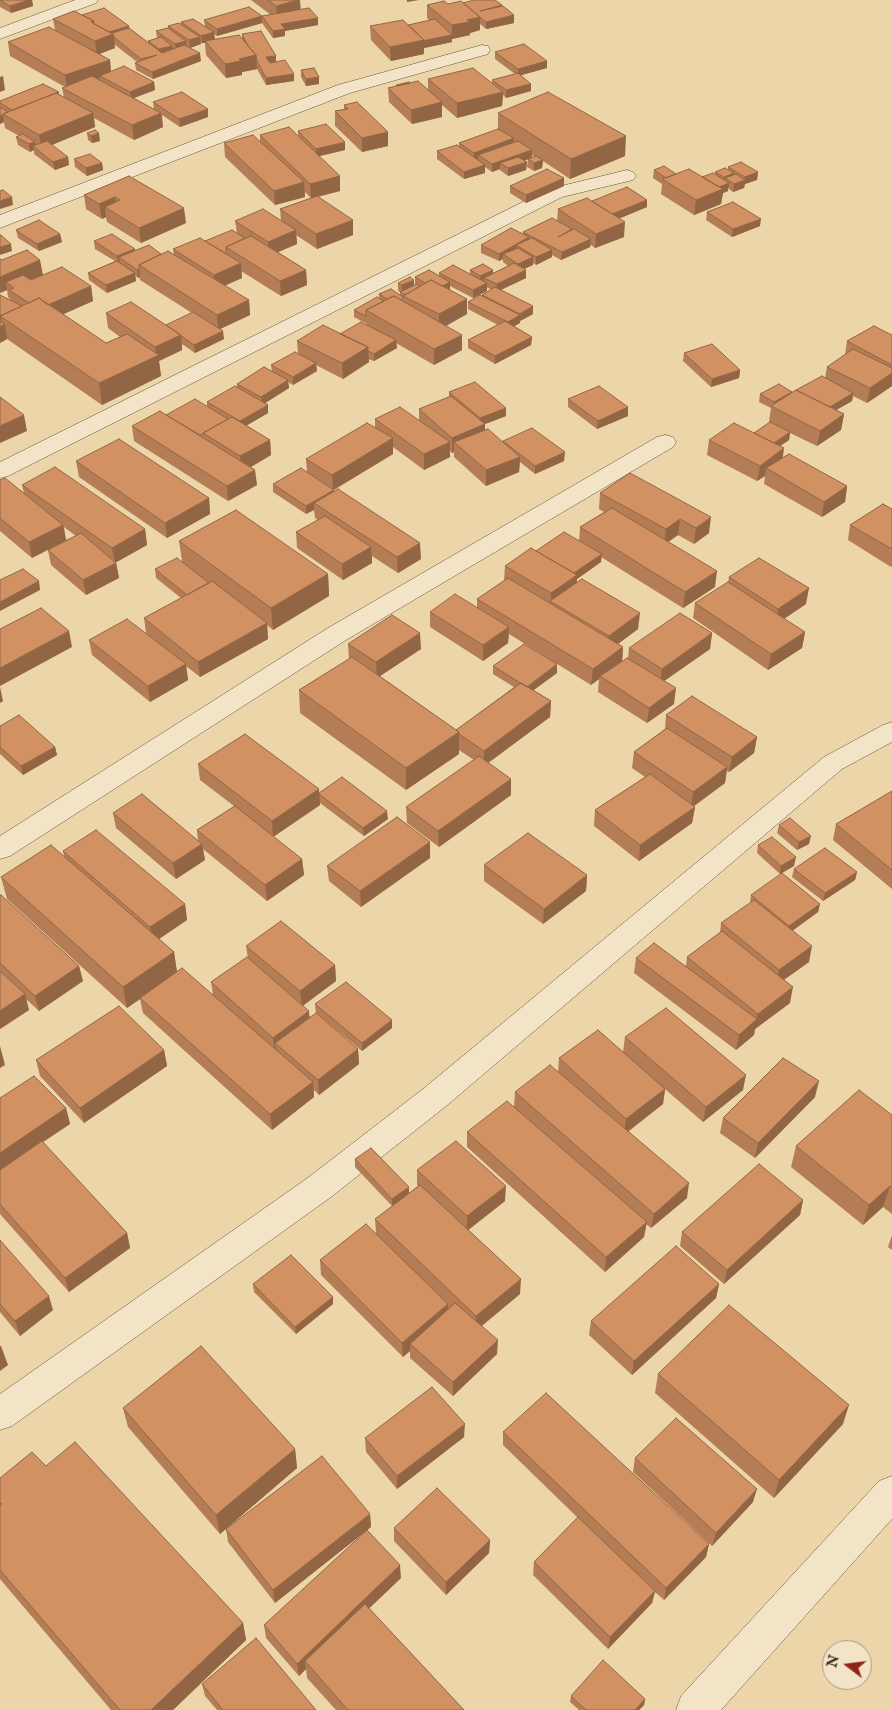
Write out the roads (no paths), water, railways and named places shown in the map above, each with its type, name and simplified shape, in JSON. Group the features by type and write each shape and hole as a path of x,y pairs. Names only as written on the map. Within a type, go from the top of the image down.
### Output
{"street":[{"path":"0,34 90,0"},
{"path":"0,222 344,89 482,50"},
{"path":"0,471 556,193 627,176"},
{"path":"0,849 337,634 665,442"},
{"path":"0,1414 320,1188 434,1098 833,763 892,731"},
{"path":"695,1710 892,1493"}]}
